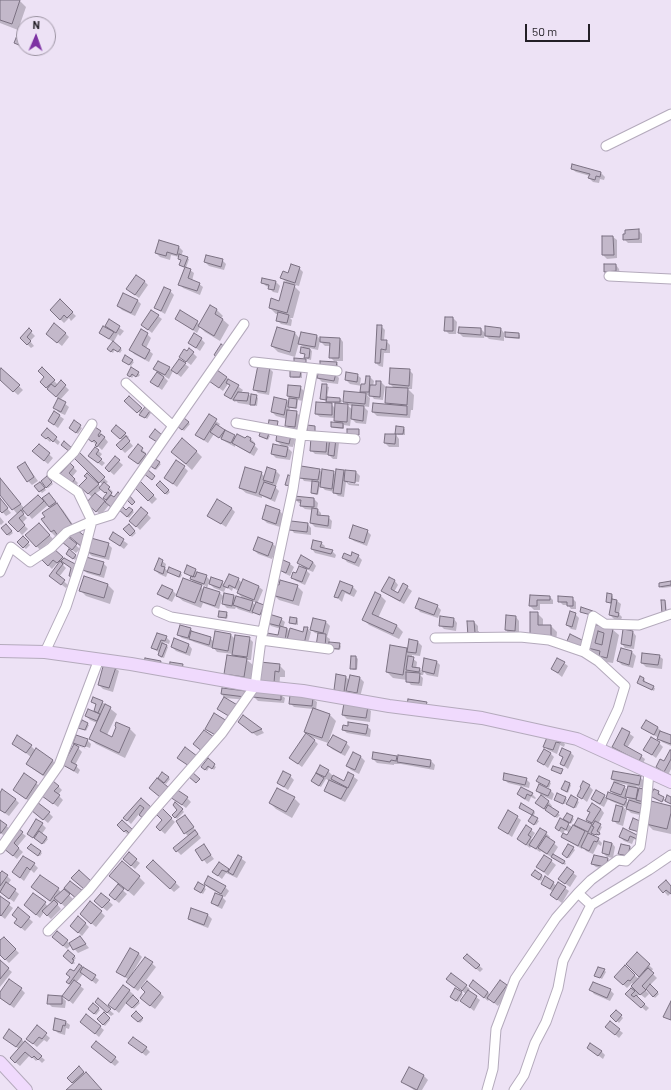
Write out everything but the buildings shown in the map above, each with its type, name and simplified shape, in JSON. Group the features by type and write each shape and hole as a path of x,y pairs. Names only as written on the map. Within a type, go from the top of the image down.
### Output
{"street":[{"path":"606,146 671,114"},
{"path":"609,276 671,279"},
{"path":"0,572 11,546 30,562 51,548 67,532 92,521 111,515 244,324"},
{"path":"254,362 337,371"},
{"path":"48,931 90,890 150,815 222,733 255,686 262,636 293,489 301,435 314,369"},
{"path":"126,383 173,426"},
{"path":"236,423 301,435 355,439"},
{"path":"45,652 66,607 84,552 92,521 78,492 52,474 74,452 92,424"},
{"path":"157,611 171,617 329,649"},
{"path":"584,652 593,616 605,624 639,625 671,614"},
{"path":"435,638 520,637 549,640 584,652 598,661 625,686 618,710 599,749"},
{"path":"0,651 45,652 99,659 255,686 303,691 389,706 482,718 577,739 671,782"},
{"path":"0,849 59,764 99,659"},
{"path":"487,1090 493,1069 496,1029 515,979 556,918 578,893 591,880 612,864 618,860 626,861 640,847 649,772"},
{"path":"514,1090 524,1075 535,1043 546,1022 558,988 562,961 591,905 649,870 671,854"},
{"path":"578,893 591,905"},
{"path":"0,1062 26,1090"}]}
